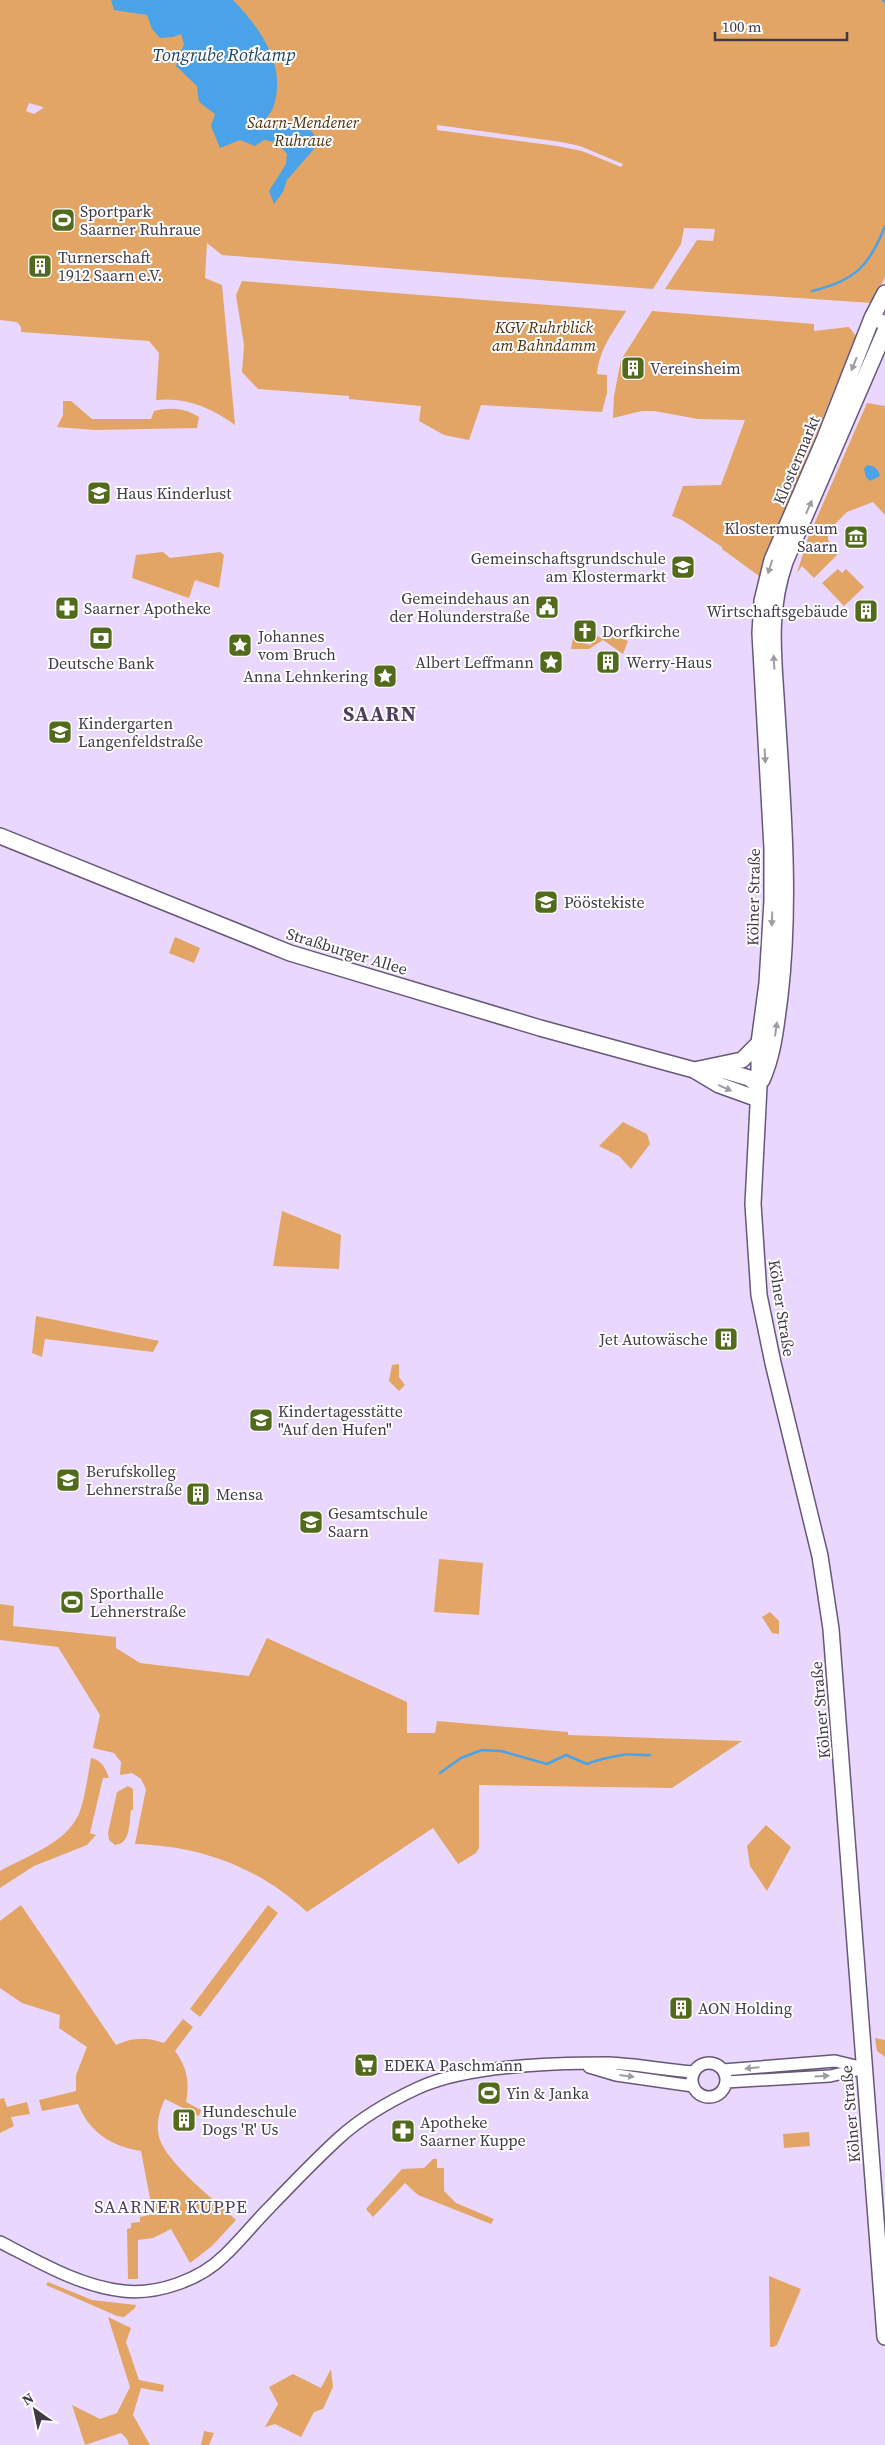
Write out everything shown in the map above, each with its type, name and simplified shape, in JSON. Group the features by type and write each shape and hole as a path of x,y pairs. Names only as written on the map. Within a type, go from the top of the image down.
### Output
{"main road":[{"name":"Klostermarkt","path":"770,709 760,633 762,601 766,580 772,560 824,440 879,321 885,293"},
{"name":"Klostermarkt","path":"770,709 772,616 778,582 885,331"},
{"name":"Kölner Straße","path":"770,709 772,901 767,983 759,1043 759,1093 752,1204 760,1295 773,1363 820,1556 831,1629 885,2337"},
{"name":"Kölner Straße","path":"759,1093 771,1057 774,1041 785,936 785,848 770,709"},
{"name":"Straßburger Allee","path":"0,836 290,953 540,1028 694,1070 719,1085 759,1093"},
{"path":"712,1067 742,1060 759,1043"},
{"name":"Straßburger Allee","path":"694,1070 712,1067 749,1078 759,1093"}],"street":[{"path":"725,2076 835,2061 864,2068"},
{"path":"0,2242 87,2284 124,2292 161,2288 187,2280 224,2257 274,2202 340,2136 360,2121 397,2099 441,2079 488,2069 608,2063 694,2072"},
{"path":"693,2086 694,2072 698,2067 707,2063 714,2064 725,2076"},
{"path":"580,2065 616,2075 693,2086 701,2095 712,2097 722,2092 725,2076"}],"green space":[{"name":"Saarn-Mendener Ruhraue","path":"0,0 885,0 885,277 872,303 665,289 697,240 713,241 715,229 684,228 681,244 653,289 222,255 207,243 205,278 222,285 235,425 207,408 177,400 156,400 159,353 149,341 21,332 21,327 17,322 0,320","holes":["29,103 43,107 43,108 34,114 26,111","437,125 561,142 580,146 623,164 621,167 582,151 557,146 437,130"]},
{"name":"KGV Ruhrblick am Bahndamm","path":"242,281 626,311 608,341 598,365 597,374 607,375 607,393 602,412 481,405 469,440 444,435 419,421 421,406 349,399 349,396 258,389 242,372 244,345 236,295"},
{"path":"652,311 814,324 814,331 849,327 856,336 759,576 722,549 722,547 682,520 672,516 683,486 721,485 745,420 698,419 654,411 642,411 613,418 614,396 621,360"},
{"path":"63,401 71,401 92,419 151,419 154,411 166,409 183,410 199,417 197,428 95,430 57,427 63,415"},
{"path":"867,403 885,406 885,515 873,502 847,512 828,531 828,540 840,552 814,578 802,566 797,573 808,538"},
{"path":"163,552 170,558 220,552 224,555 219,588 195,580 189,598 132,578 136,555"},
{"path":"838,569 842,573 846,569 864,587 844,606 822,583"},
{"path":"574,632 581,633 579,642 591,645 594,635 605,639 607,633 628,641 623,654 603,640 589,649 571,649"},
{"path":"175,937 200,948 194,963 169,953"},
{"path":"623,1122 647,1134 650,1144 631,1169 619,1156 599,1146"},
{"path":"282,1211 341,1235 339,1269 273,1266"},
{"path":"36,1316 159,1341 153,1352 45,1339 42,1357 32,1353"},
{"path":"399,1364 399,1377 405,1385 399,1391 389,1381 392,1365"},
{"path":"439,1559 483,1563 479,1615 434,1612"},
{"path":"0,1604 14,1606 13,1626 116,1637 116,1648 140,1663 249,1676 267,1638 407,1702 407,1733 435,1733 437,1721 568,1732 568,1735 742,1741 672,1788 479,1785 479,1848 476,1853 458,1864 433,1828 307,1912 269,1883 227,1862 183,1849 135,1844 146,1789 141,1779 132,1773 120,1775 121,1762 114,1753 93,1748 100,1715 58,1647 0,1640"},
{"path":"770,1612 779,1621 779,1634 772,1633 762,1617"},
{"path":"91,1758 101,1763 109,1778 103,1778 90,1833 96,1835 87,1845 34,1866 0,1888 0,1871 58,1839 76,1820 83,1802"},
{"path":"128,1786 133,1789 133,1810 131,1810 127,1837 120,1844 115,1845 109,1840 108,1833 117,1792"},
{"path":"766,1825 791,1847 767,1891 750,1866 747,1846"},
{"path":"21,1905 116,2045 128,2040 140,2039 164,2043 183,2019 193,2027 175,2051 185,2069 188,2088 186,2102 201,2110 199,2116 165,2099 159,2118 159,2137 163,2147 181,2170 236,2220 212,2246 190,2263 171,2229 153,2238 138,2240 138,2279 128,2279 127,2229 131,2228 131,2223 140,2222 140,2217 153,2214 141,2151 120,2146 103,2137 89,2123 78,2104 42,2111 39,2100 76,2091 76,2075 87,2047 59,2028 60,2015 22,2003 0,1988 0,1921"},
{"path":"268,1905 278,1913 200,2017 190,2009"},
{"path":"875,2038 885,2040 885,2057 877,2051"},
{"path":"4,2098 7,2107 27,2102 30,2114 11,2117 14,2126 0,2133 0,2099"},
{"path":"809,2132 810,2146 784,2148 783,2134"},
{"path":"433,2159 437,2159 437,2168 444,2168 444,2191 456,2203 494,2219 491,2224 418,2195 405,2183 373,2217 366,2209 402,2169 424,2168"},
{"path":"769,2276 801,2289 777,2345 773,2347 770,2347"},
{"path":"48,2282 92,2300 136,2305 124,2317 117,2316 46,2285"},
{"path":"108,2317 131,2328 126,2342 139,2380 164,2385 163,2392 141,2388 133,2415 150,2445 129,2445 127,2439 121,2433 85,2445 72,2405 100,2419 117,2413 130,2387"},
{"path":"331,2369 333,2387 323,2409 314,2412 301,2437 275,2424 265,2427 278,2404 269,2387 293,2374 321,2388"},
{"path":"204,2431 214,2433 209,2445 201,2445"}],"water":[{"name":"Tongrube Rotkamp","path":"111,0 233,0 253,23 269,49 277,77 277,92 273,108 259,127 307,126 320,142 287,180 283,192 274,204 269,191 286,164 287,154 276,142 264,140 255,146 240,140 220,148 211,126 215,114 199,102 197,86 176,66 184,44 181,34 160,38 152,29 147,15 114,10"},
{"path":"867,465 876,468 880,476 870,481 866,477 864,469"}],"waterway":[{"path":"812,291 839,282 858,270 873,252 885,226"},
{"path":"440,1773 461,1758 482,1750 501,1751 547,1764 566,1755 587,1764 625,1754 650,1755"}],"place":[{"name":"Sportpark Saarner Ruhraue","path":"63,220"},
{"name":"Turnerschaft 1912 Saarn e.V.","path":"40,266"},
{"name":"Vereinsheim","path":"633,368"},
{"name":"Haus Kinderlust","path":"99,493"},
{"name":"Klostermuseum Saarn","path":"856,537"},
{"name":"Gemeinschaftsgrundschule am Klostermarkt","path":"683,567"},
{"name":"Gemeindehaus an der Holunderstraße","path":"547,607"},
{"name":"Saarner Apotheke","path":"67,608"},
{"name":"Wirtschaftsgebäude","path":"866,611"},
{"name":"Dorfkirche","path":"585,631"},
{"name":"Deutsche Bank","path":"101,638"},
{"name":"Johannes vom Bruch","path":"240,645"},
{"name":"Albert Leffmann","path":"551,662"},
{"name":"Werry-Haus","path":"608,662"},
{"name":"Anna Lehnkering","path":"385,676"},
{"name":"Kindergarten Langenfeldstraße","path":"60,732"},
{"name":"Pööstekiste","path":"546,902"},
{"name":"Jet Autowäsche","path":"726,1339"},
{"name":"Kindertagesstätte \"Auf den Hufen\"","path":"261,1420"},
{"name":"Berufskolleg Lehnerstraße","path":"68,1480"},
{"name":"Mensa","path":"198,1494"},
{"name":"Gesamtschule Saarn","path":"311,1522"},
{"name":"Sporthalle Lehnerstraße","path":"72,1602"},
{"name":"AON Holding","path":"681,2008"},
{"name":"EDEKA Paschmann","path":"366,2065"},
{"name":"Yin & Janka","path":"489,2093"},
{"name":"Hundeschule Dogs 'R' Us","path":"184,2120"},
{"name":"Apotheke Saarner Kuppe","path":"403,2131"}],"district":[{"name":"SAARN","path":"380,713"},
{"name":"SAARNER KUPPE","path":"171,2206"}]}
